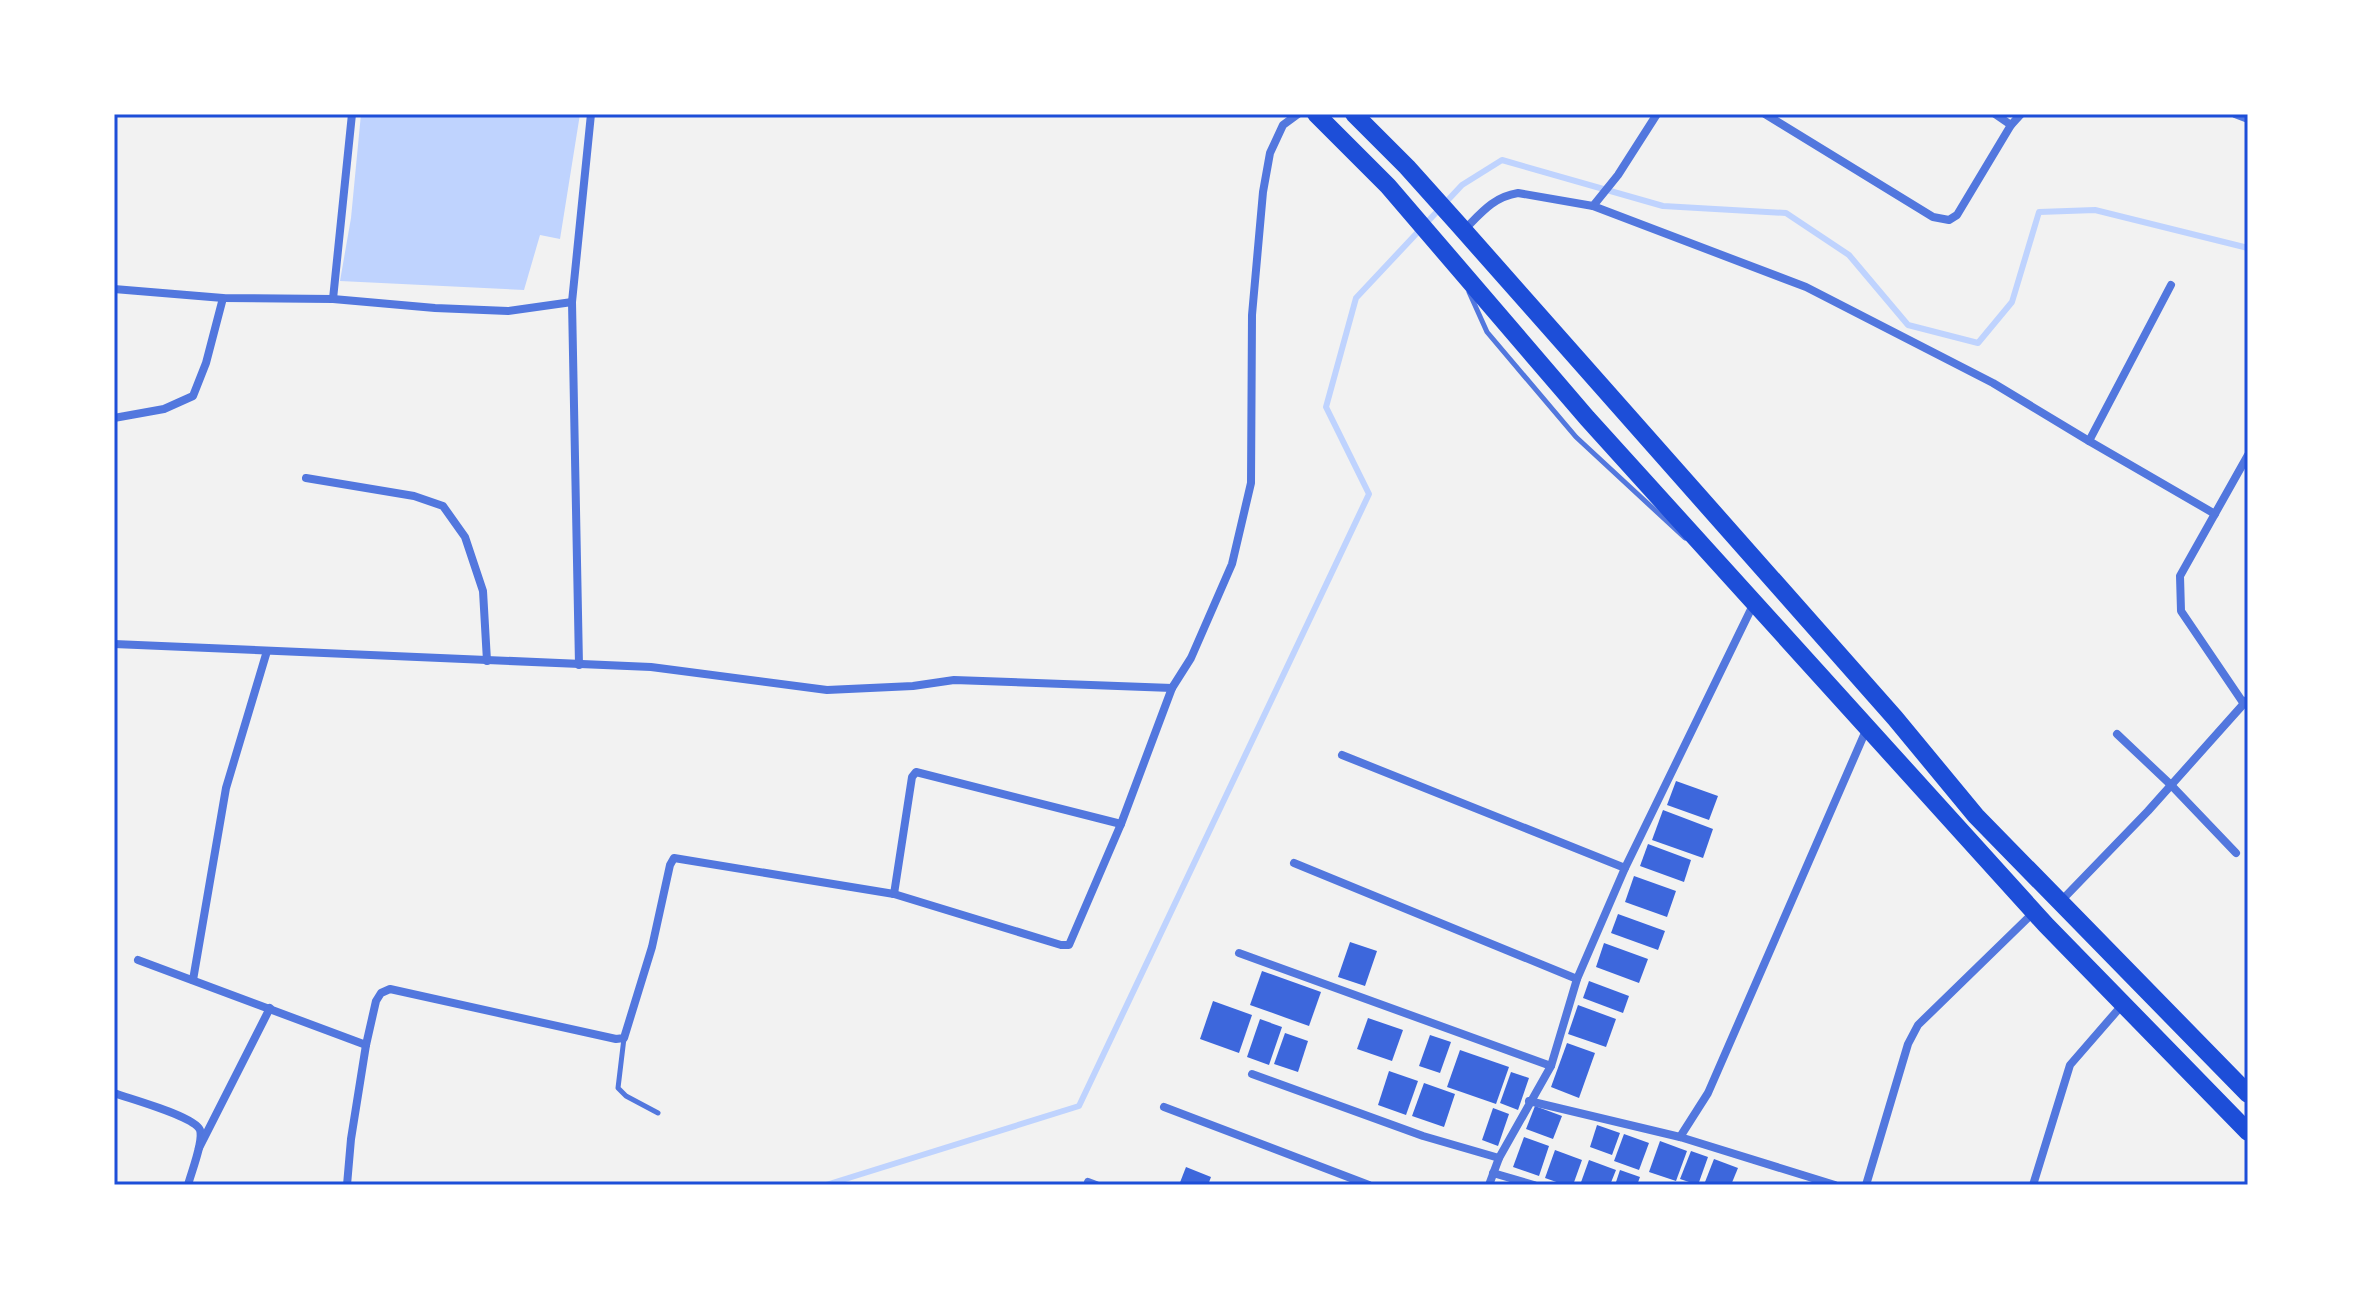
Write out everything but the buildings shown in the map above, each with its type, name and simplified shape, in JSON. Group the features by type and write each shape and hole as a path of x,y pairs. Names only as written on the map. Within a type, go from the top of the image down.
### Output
{"highway":[{"path":"1316,114 1388,186 1587,418 2034,912 2248,1132"},
{"path":"1354,114 1407,167 1895,718 1976,816 2248,1094"}],"street":[{"path":"333,299 352,114"},
{"path":"579,665 572,302 591,114"},
{"path":"347,1185 366,1045 376,1001 381,993 390,989 616,1039 624,1038 652,947 673,859 894,894 1069,945 1121,824 1172,688 1191,658 1232,564 1251,483 1252,315 1263,192 1270,153 1283,125 1298,114"},
{"path":"1593,206 1618,175 1657,114"},
{"path":"1765,114 1933,217 1949,220 1957,215 2011,125 2021,114"},
{"path":"1995,114 2011,125"},
{"path":"2235,114 2248,119"},
{"path":"1461,228 1495,199 1505,195 1518,193 1593,206 1806,287 1993,383 2215,514"},
{"path":"2089,441 2171,285"},
{"path":"114,289 223,298 333,299 508,311 572,302"},
{"path":"114,418 164,409 193,396 206,363 223,298"},
{"path":"2061,902 2246,701 2181,611 2180,576 2248,455"},
{"path":"306,478 414,496 443,506 465,537 483,591 487,661"},
{"path":"1489,1185 1499,1158 1551,1066 1577,979 1625,868 1755,602"},
{"path":"114,644 651,667 827,690 913,686 954,680 1172,688"},
{"path":"193,980 226,788 267,651"},
{"path":"1680,1137 1708,1093 1867,728"},
{"path":"2117,734 2236,853"},
{"path":"1342,755 1625,868"},
{"path":"894,894 912,777 916,772 1121,824"},
{"path":"1294,863 1577,979"},
{"path":"1866,1185 1908,1044 1918,1025 2034,912"},
{"path":"1239,953 1551,1066"},
{"path":"138,960 366,1045"},
{"path":"2033,1185 2070,1065 2123,1004"},
{"path":"199,1148 270,1008"},
{"path":"1252,1074 1423,1136 1499,1158"},
{"path":"114,1093 185,1118 201,1131 188,1185"},
{"path":"1529,1101 1680,1137 1835,1185"},
{"path":"1164,1107 1369,1185"},
{"path":"1493,1173 1534,1185"}],"lane":[{"path":"624,1038 617,1075 618,1088 626,1096 658,1113"}],"water":[{"path":"361,114 580,114 560,239 540,235 524,290 340,281 351,218"}],"waterway":[{"path":"826,1185 1079,1106 1369,494 1326,407 1356,298 1462,185 1502,160 1663,206 1786,213 1849,255 1908,325 1978,343 2012,302 2039,212 2095,210 2248,248"}]}
